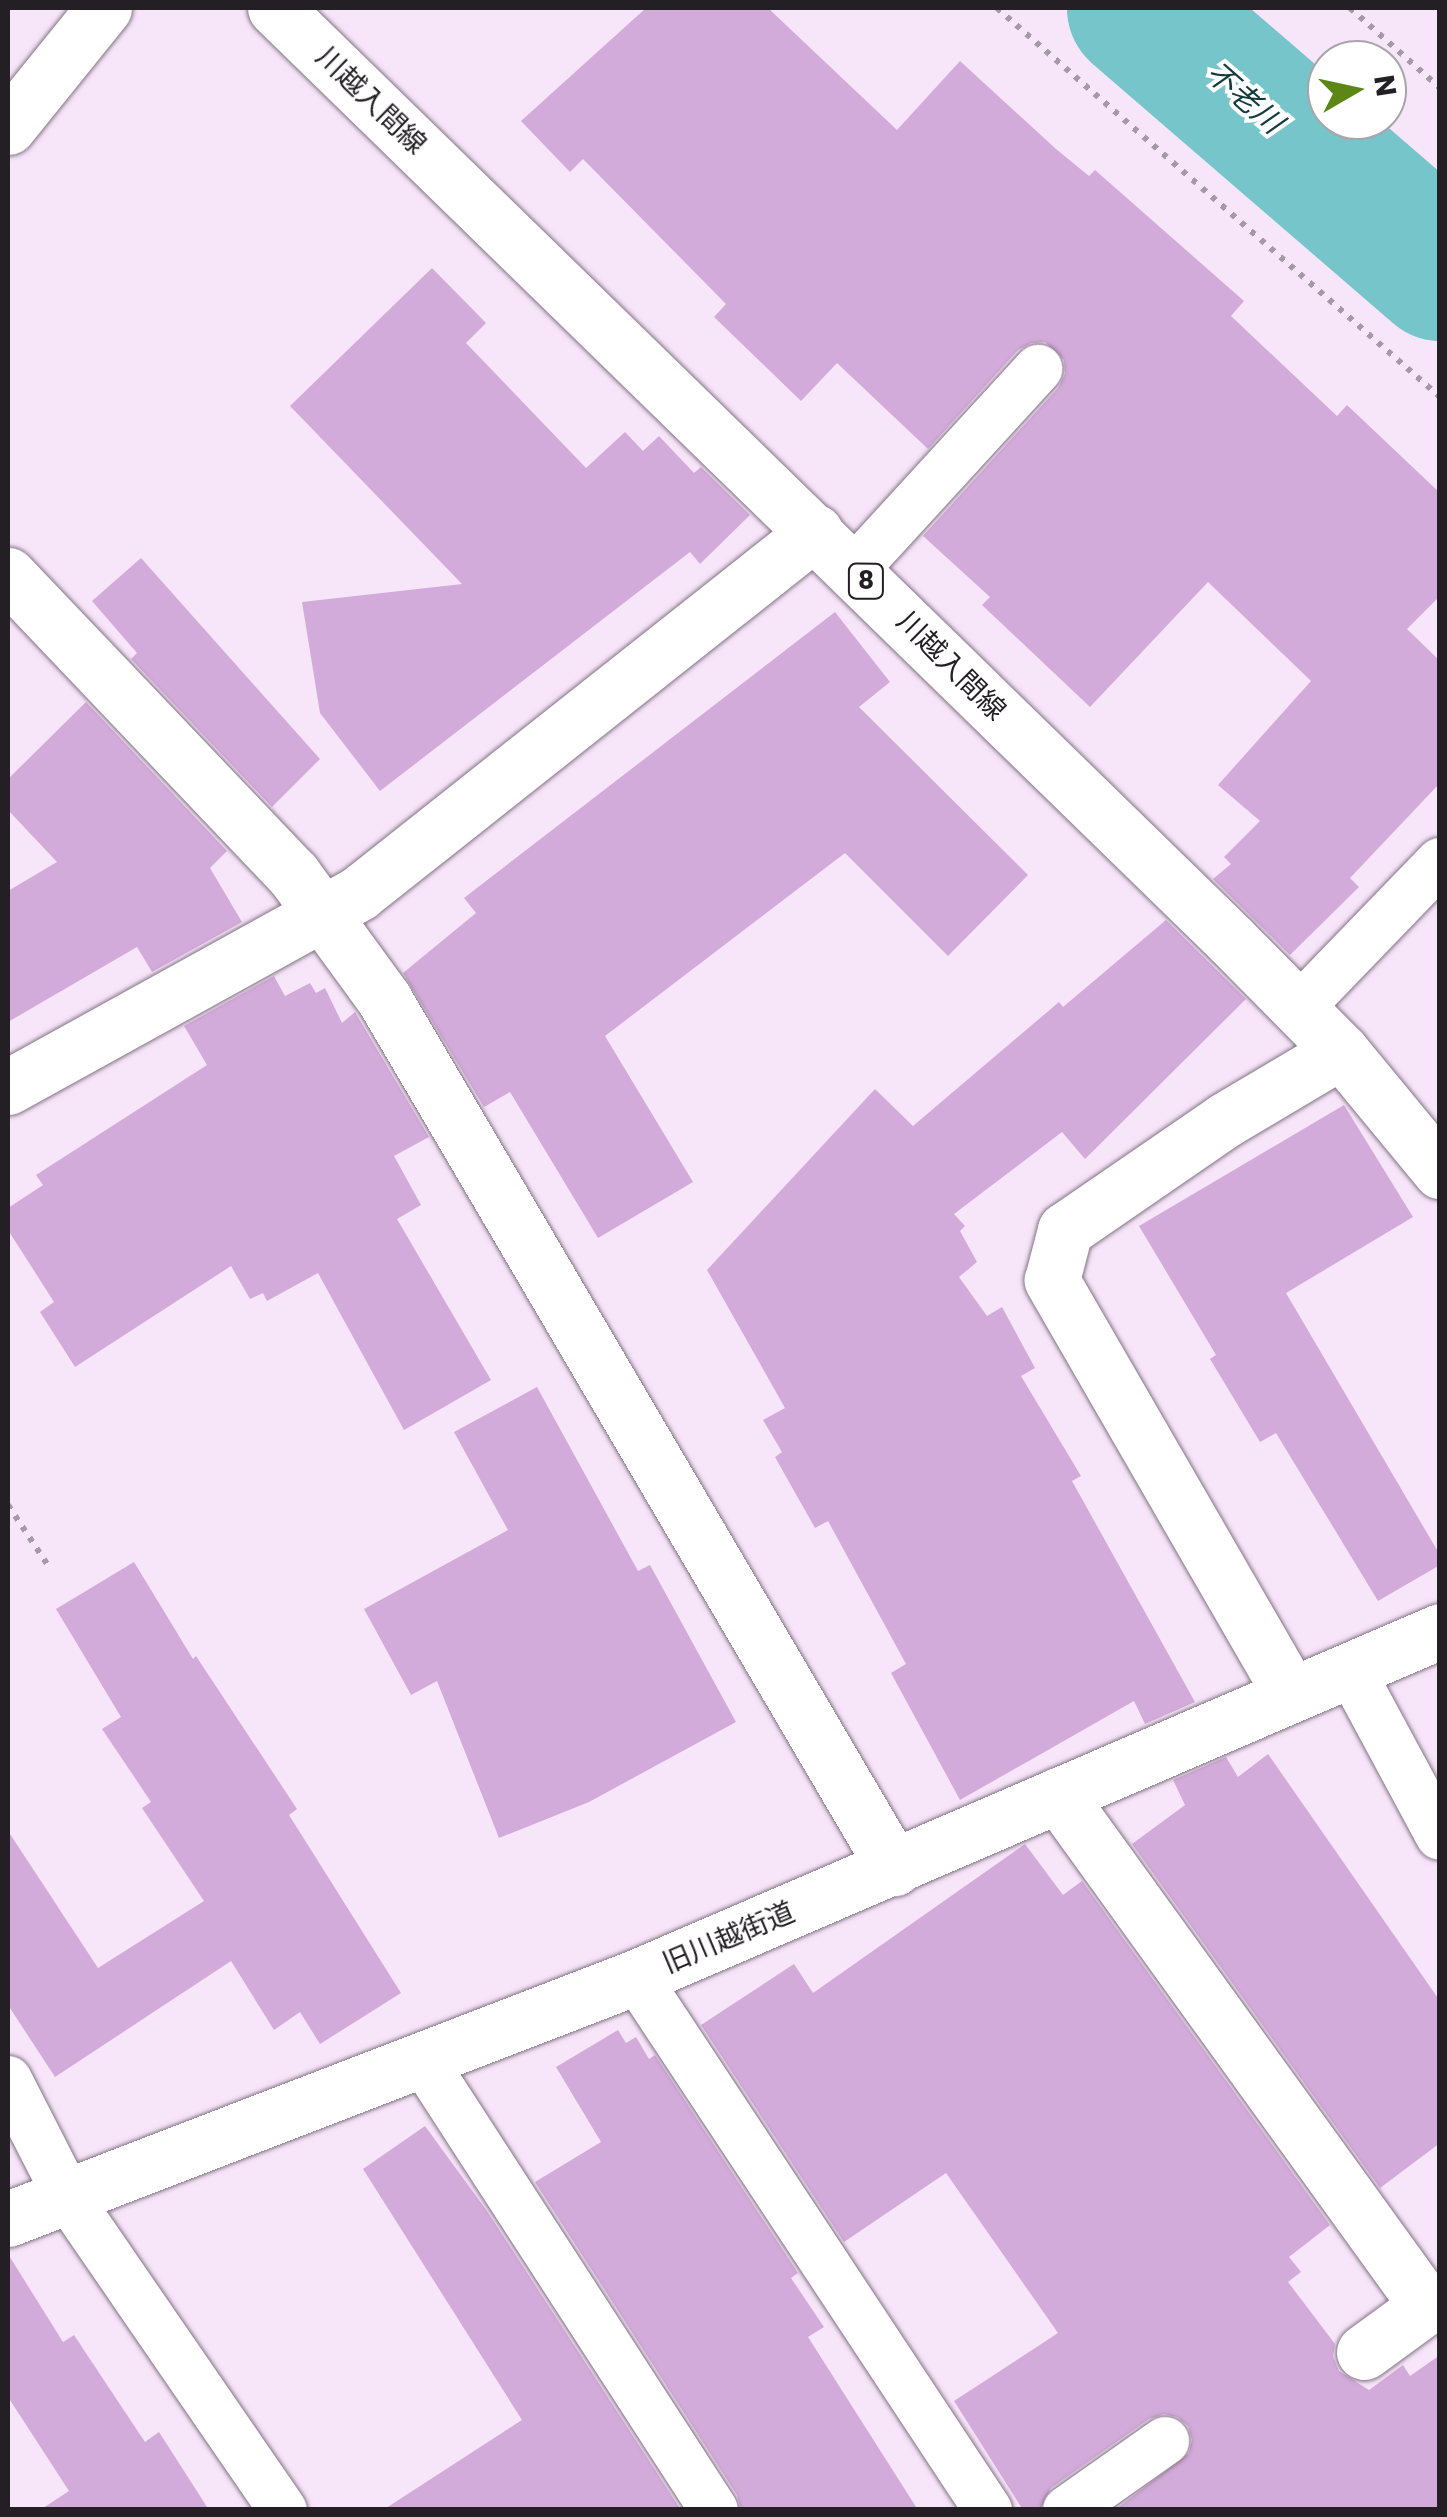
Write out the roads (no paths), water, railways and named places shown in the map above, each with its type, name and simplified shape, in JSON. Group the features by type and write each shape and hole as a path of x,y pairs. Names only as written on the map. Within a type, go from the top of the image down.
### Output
{"street":[{"path":"8,127 104,8"},
{"name":"川越入間線","path":"274,8 1299,1008 1341,1051 1440,1171"},
{"path":"8,1087 359,893 815,532"},
{"path":"8,575 326,914 384,999 894,1868"},
{"path":"1290,1693 1052,1280 1065,1230 1225,1120 1341,1051"},
{"name":"旧川越街道","path":"8,2219 636,1977 1440,1630"},
{"path":"1058,1796 1426,2306 1364,2352"}],"lane":[{"path":"854,570 1038,369"},
{"path":"1299,1008 1440,862"},
{"path":"1351,1671 1440,1836"},
{"path":"636,1977 988,2510"},
{"path":"422,2060 714,2510"},
{"path":"8,2080 67,2196 283,2510"},
{"path":"1066,2510 1165,2440"}],"waterway":[{"name":"不老川","path":"1139,8 1440,268"}]}
